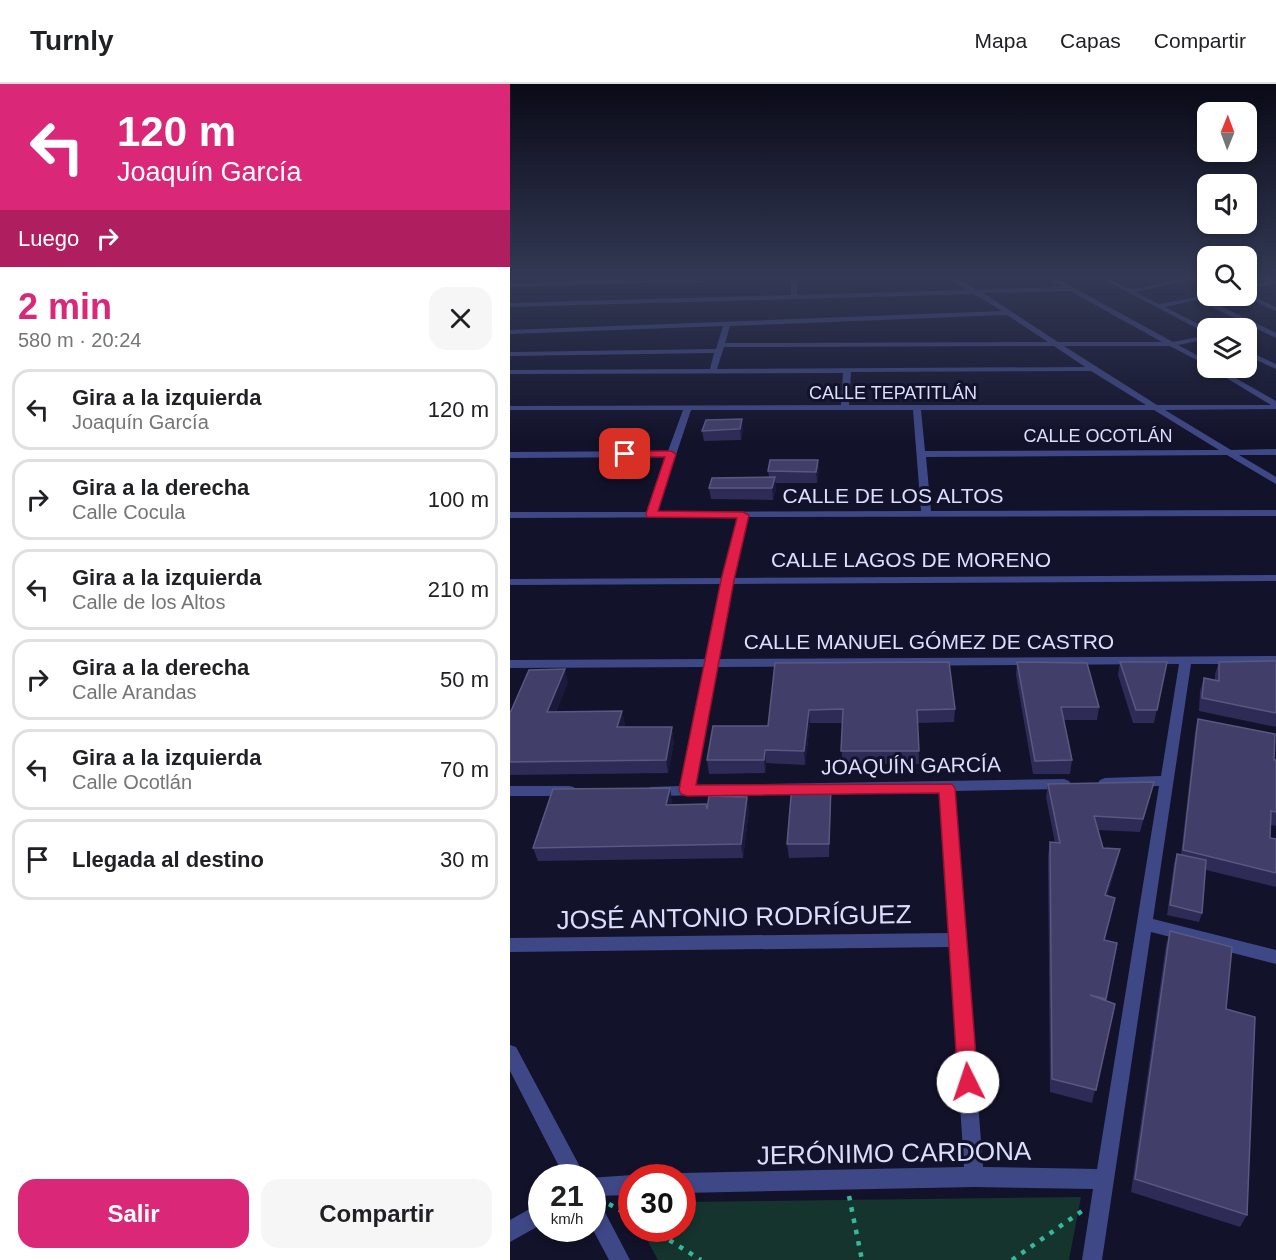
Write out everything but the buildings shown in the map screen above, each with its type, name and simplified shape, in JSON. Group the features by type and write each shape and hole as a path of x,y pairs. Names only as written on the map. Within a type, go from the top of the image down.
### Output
{"street":[{"path":"511,334 535,333"},
{"path":"714,370 725,333"},
{"path":"1038,333 1276,481"},
{"path":"1152,333 1197,358"},
{"path":"510,354 721,348 1172,344 1197,339"},
{"path":"1257,358 1276,367"},
{"path":"510,382 514,372 1093,369"},
{"path":"845,408 847,370"},
{"path":"1230,378 1276,405"},
{"name":"CALLE TEPATITLÁN","path":"510,408 1276,405"},
{"path":"917,408 926,514"},
{"path":"651,514 687,409"},
{"name":"CALLE OCOTLÁN","path":"920,454 1276,452"},
{"path":"510,455 671,454"},
{"name":"CALLE DE LOS ALTOS","path":"510,515 1276,513"},
{"path":"687,790 743,515"},
{"name":"CALLE LAGOS DE MORENO","path":"510,582 1276,578"},
{"path":"1092,1260 1147,924 1186,660"},
{"name":"CALLE MANUEL GÓMEZ DE CASTRO","path":"510,664 1276,660"},
{"name":"JOAQUÍN GARCÍA","path":"640,791 947,788 1168,781"},
{"path":"947,788 974,1177"},
{"path":"510,791 581,791"},
{"path":"1147,924 1276,957"},
{"name":"JOSÉ ANTONIO RODRÍGUEZ","path":"510,945 959,940"},
{"path":"510,1053 569,1164"},
{"name":"JERÓNIMO CARDONA","path":"696,1183 974,1177 1105,1187"},
{"path":"510,1232 528,1221"},
{"path":"606,1224 620,1260"}],"path":[{"path":"846,1179 862,1260"},
{"path":"1012,1260 1105,1187"},
{"path":"672,1242 701,1260"}],"green space":[{"path":"1081,1197 1069,1260 658,1260 648,1242 696,1242 696,1202"}],"route":[{"path":"625,454 671,454 651,514 743,515 687,790 947,788 968,1082"}]}
